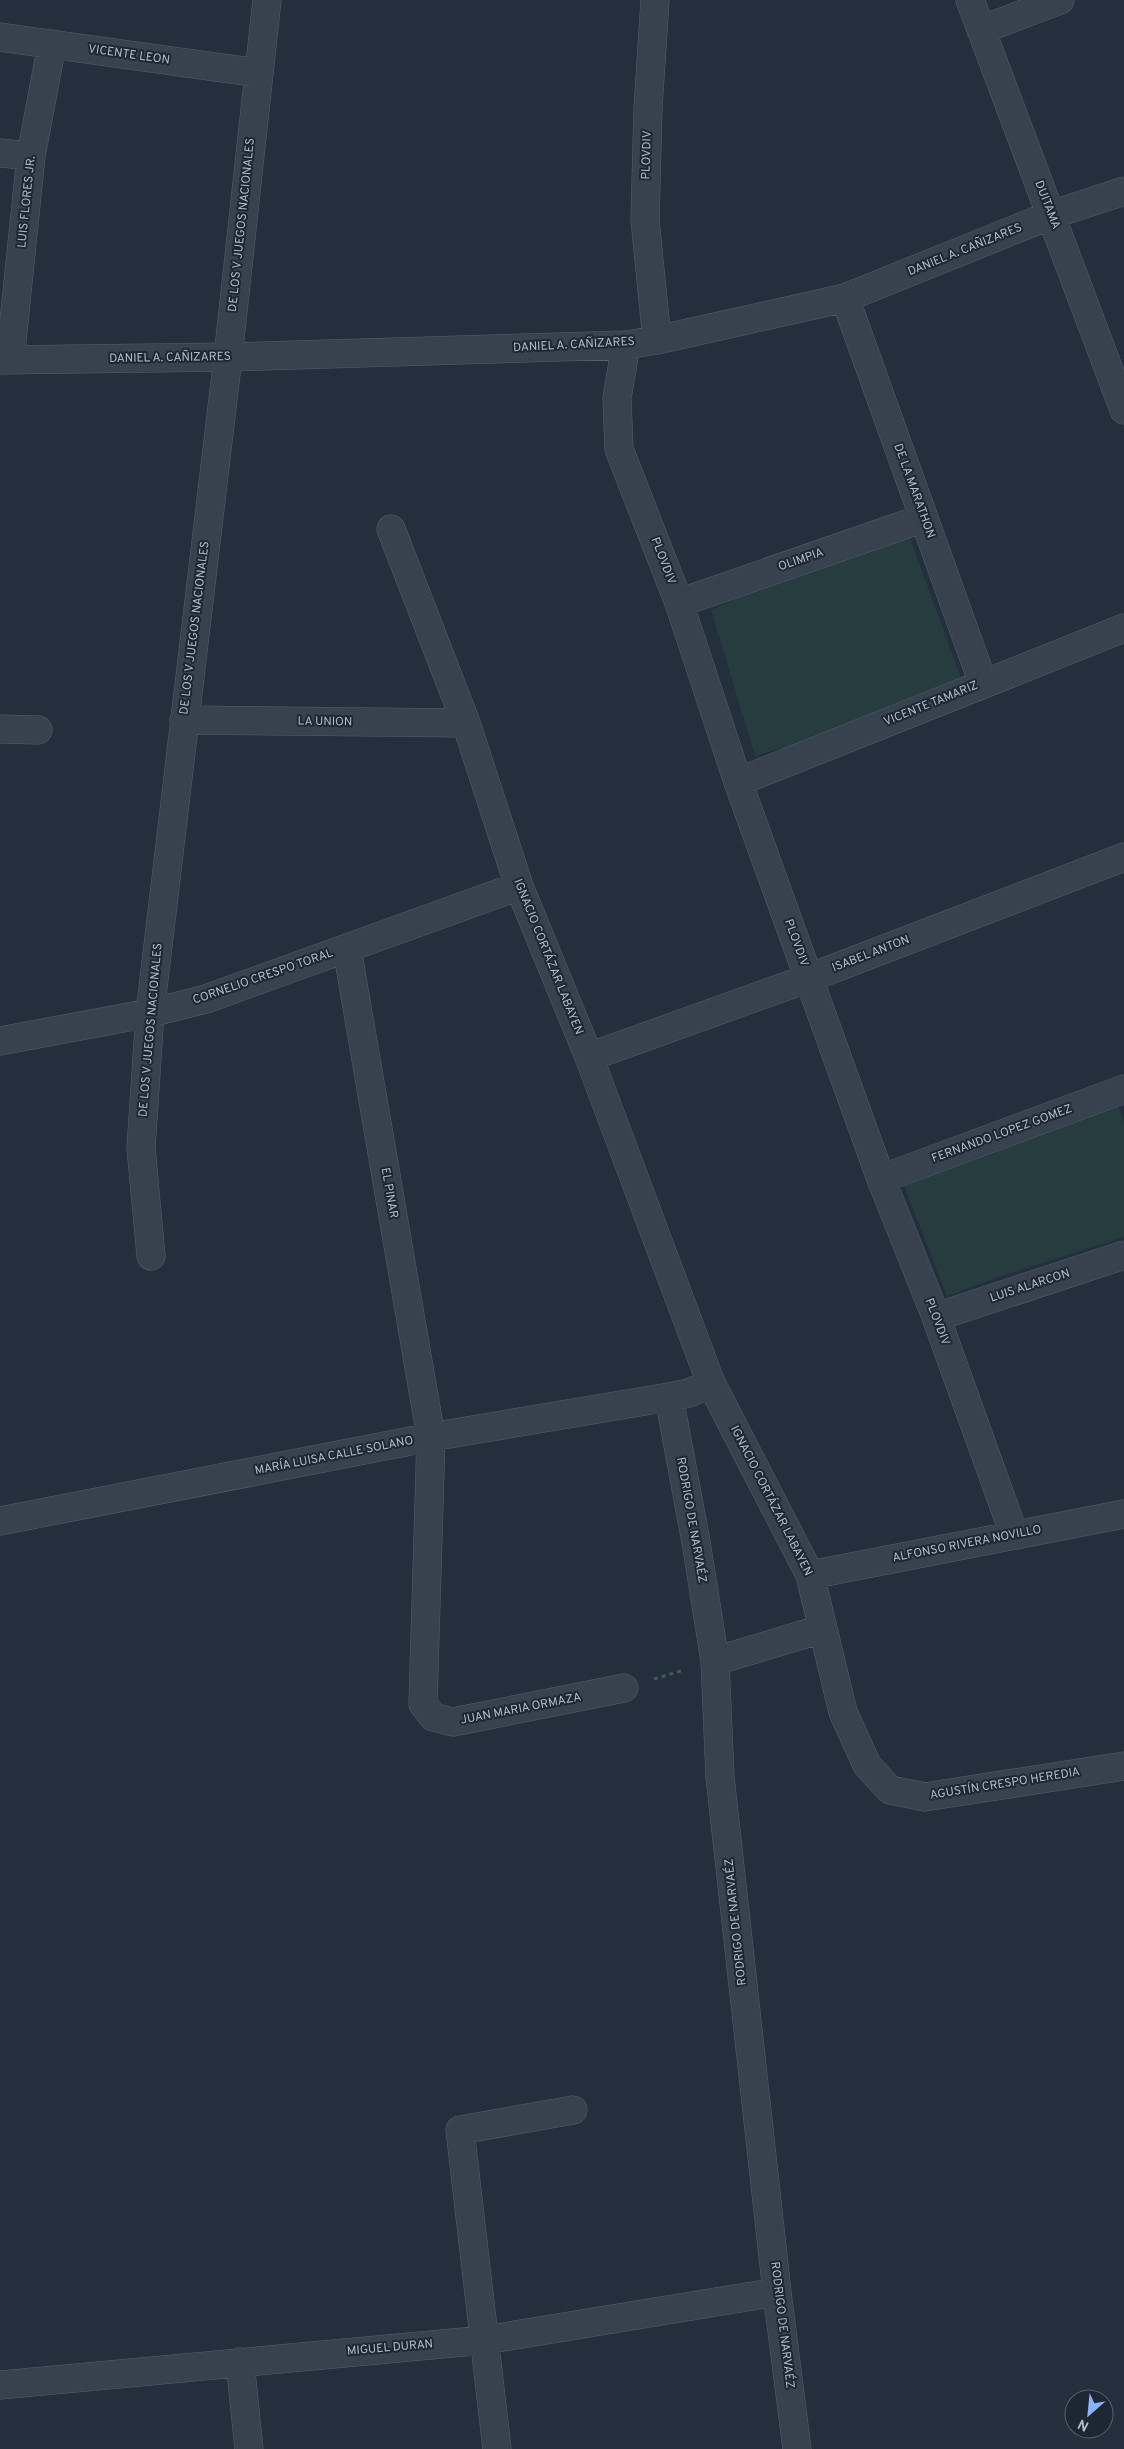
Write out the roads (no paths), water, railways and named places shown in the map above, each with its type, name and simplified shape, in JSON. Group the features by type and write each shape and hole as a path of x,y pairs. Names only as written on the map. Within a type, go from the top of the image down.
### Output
{"street":[{"name":"DE LOS V JUEGOS NACIONALES","path":"152,1256 141,1148 150,1013 228,357 267,0"},
{"name":"PLOVDIV","path":"655,0 648,108 645,220 656,340"},
{"name":"DUITAMA","path":"970,0 1124,410"},
{"path":"981,30 1060,0"},
{"name":"VICENTE LEON","path":"0,37 258,73"},
{"name":"LUIS FLORES JR.","path":"5,360 31,156 52,44"},
{"path":"0,153 31,156"},
{"name":"DANIEL A. CAÑIZARES","path":"5,360 228,357 626,345 845,298 1051,215 1124,191"},
{"name":"DE LA MARATHON","path":"845,298 983,683"},
{"name":"PLOVDIV","path":"626,345 618,398 619,449 679,603 738,782 881,1179 936,1317 1014,1534"},
{"name":"OLIMPIA","path":"679,603 924,518"},
{"name":"IGNACIO CORTÁZAR LABAYEN","path":"391,529 466,723 519,886 589,1057 711,1383 810,1575 843,1712 866,1765"},
{"name":"VICENTE TAMARIZ","path":"738,782 1124,628"},
{"name":"LA UNION","path":"184,720 466,723"},
{"path":"0,729 38,730"},
{"name":"ISABEL ANTON","path":"589,1057 809,978 1124,857"},
{"name":"CORNELIO CRESPO TORAL","path":"0,1041 150,1013 206,999 519,886"},
{"name":"EL PINAR","path":"346,949 431,1438"},
{"name":"FERNANDO LOPEZ GOMEZ","path":"881,1179 1124,1090"},
{"name":"LUIS ALARCON","path":"936,1317 1124,1255"},
{"path":"669,1397 688,1393 711,1383"},
{"name":"MARÍA LUISA CALLE SOLANO","path":"0,1522 431,1438 669,1397"},
{"name":"RODRIGO DE NARVAÉZ","path":"669,1397 696,1542 715,1661 720,1777 777,2292 797,2449"},
{"name":"JUAN MARIA ORMAZA","path":"431,1438 423,1704 433,1717 453,1722 624,1688"},
{"name":"ALFONSO RIVERA NOVILLO","path":"810,1575 1124,1514"},
{"path":"715,1661 822,1629"},
{"name":"AGUSTÍN CRESPO HEREDIA","path":"866,1765 890,1790 925,1796 1124,1766"},
{"path":"497,2449 460,2130 574,2110"},
{"name":"MIGUEL DURAN","path":"0,2385 485,2340 777,2292"},
{"path":"240,2362 249,2449"}]}
